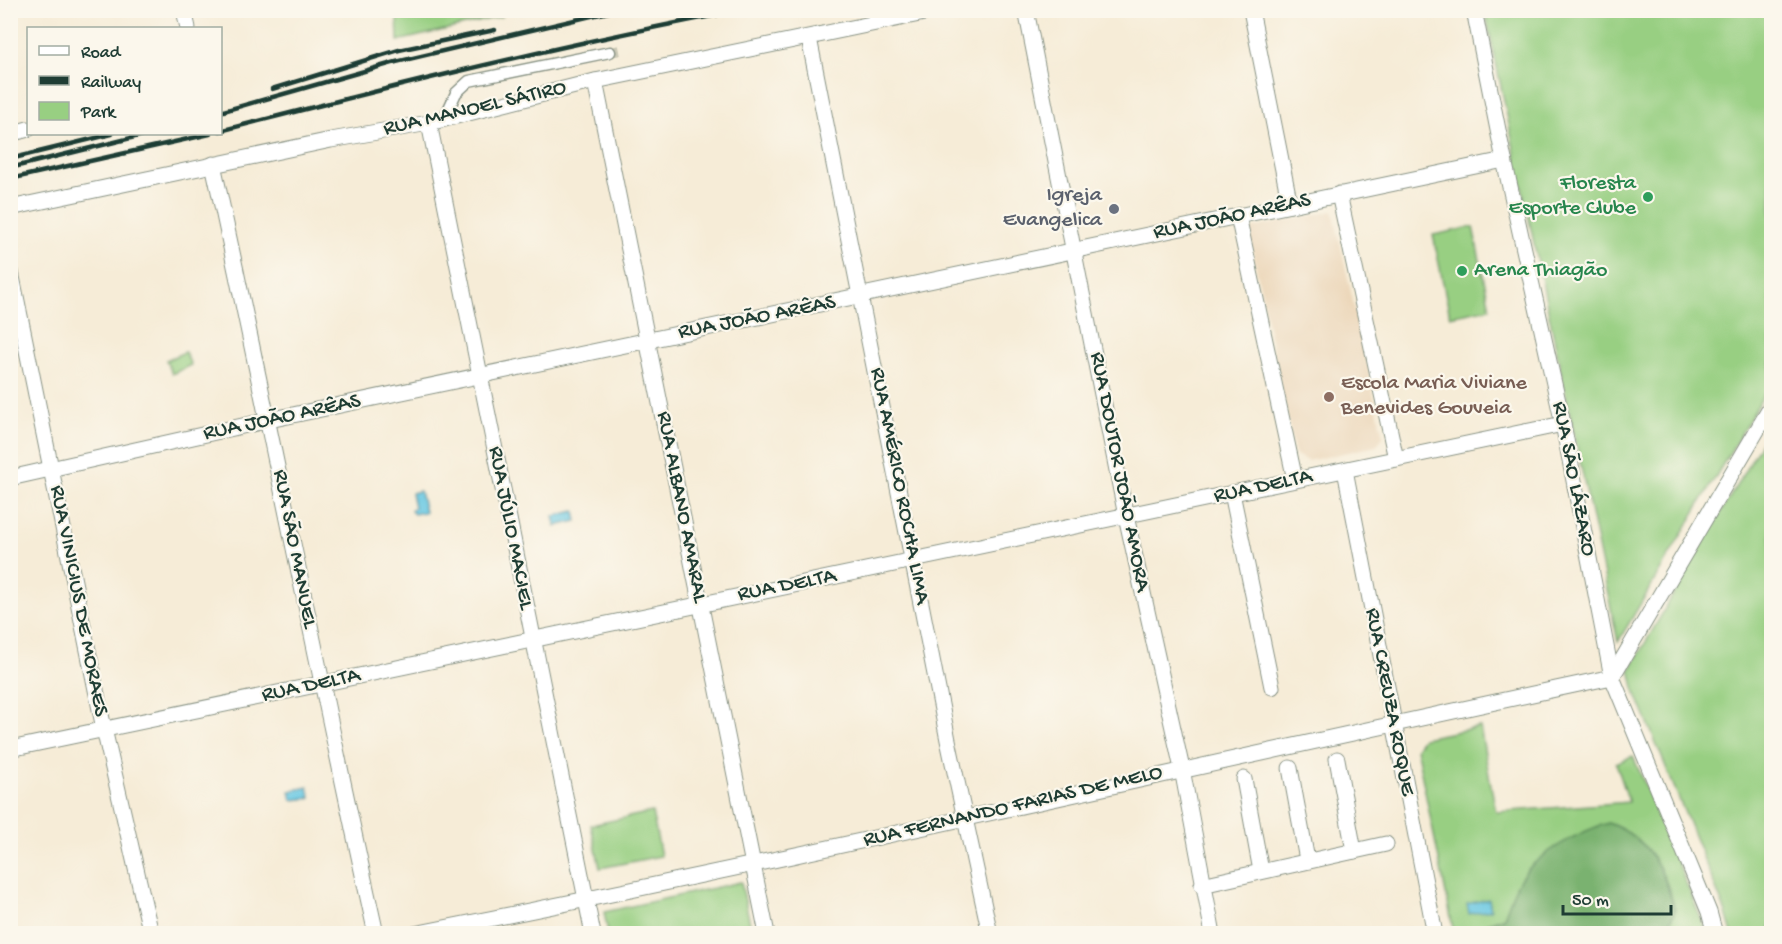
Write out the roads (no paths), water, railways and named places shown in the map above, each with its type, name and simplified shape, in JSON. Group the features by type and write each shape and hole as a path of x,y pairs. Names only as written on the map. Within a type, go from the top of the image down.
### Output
{"street":[{"path":"184,10 188,27"},
{"name":"RUA MANOEL SÁTIRO","path":"10,208 213,164 429,123 596,81 939,10"},
{"name":"RUA DOUTOR JOÃO AMORA","path":"1026,10 1126,516 1182,769 1212,933"},
{"path":"1251,10 1290,205"},
{"name":"RUA SÃO LÁZARO","path":"1474,10 1504,160 1563,424 1612,677 1709,912 1715,933"},
{"name":"RUA AMÉRICO ROCHA LIMA","path":"809,38 990,933"},
{"path":"444,119 456,93 469,81 610,52"},
{"name":"RUA ALBANO AMARAL","path":"596,81 767,933"},
{"name":"RUA JÚLIO MACIEL","path":"429,123 593,933"},
{"path":"10,134 27,129"},
{"name":"RUA JOÃO ARÊAS","path":"10,478 269,420 862,297 1504,160"},
{"name":"RUA SÃO MANUEL","path":"213,164 269,420 321,684 376,933"},
{"path":"1340,194 1396,459"},
{"path":"1238,216 1295,480"},
{"name":"RUA VINICIUS DE MORAES","path":"10,267 104,729 150,933"},
{"path":"1612,677 1772,405"},
{"name":"RUA DELTA","path":"10,749 1563,424"},
{"name":"RUA CREUZA ROQUE","path":"1345,470 1393,724 1436,933"},
{"path":"1232,494 1272,687"},
{"name":"RUA FERNANDO FARIAS DE MELO","path":"414,933 752,866 1182,769 1612,677"},
{"path":"1337,759 1354,851"},
{"path":"1290,768 1307,860"},
{"path":"1244,778 1261,870"},
{"path":"1202,885 1261,870 1386,844"}],"water":[{"path":"420,491 425,512 414,514 411,511 414,507 411,493"},
{"path":"575,511 577,521 556,526 554,516"},
{"path":"308,787 311,798 292,800 290,791"},
{"path":"1489,899 1491,910 1469,914 1467,904"}],"tunnel":[{"path":"610,52 620,50"}],"railway":[{"path":"222,111 396,62 617,10"},
{"path":"222,130 481,66 612,36 743,10"},
{"path":"272,89 399,50 495,30"},
{"path":"10,159 108,135"},
{"path":"10,168 143,135"},
{"path":"10,179 206,135"}],"place":[{"name":"Floresta Esporte Clube","path":"1648,197"},
{"name":"Igreja Evangelica","path":"1114,209"},
{"name":"Arena Thiagão","path":"1462,271"},
{"name":"Escola Maria Viviane Benevides Gouveia","path":"1329,397"}]}
